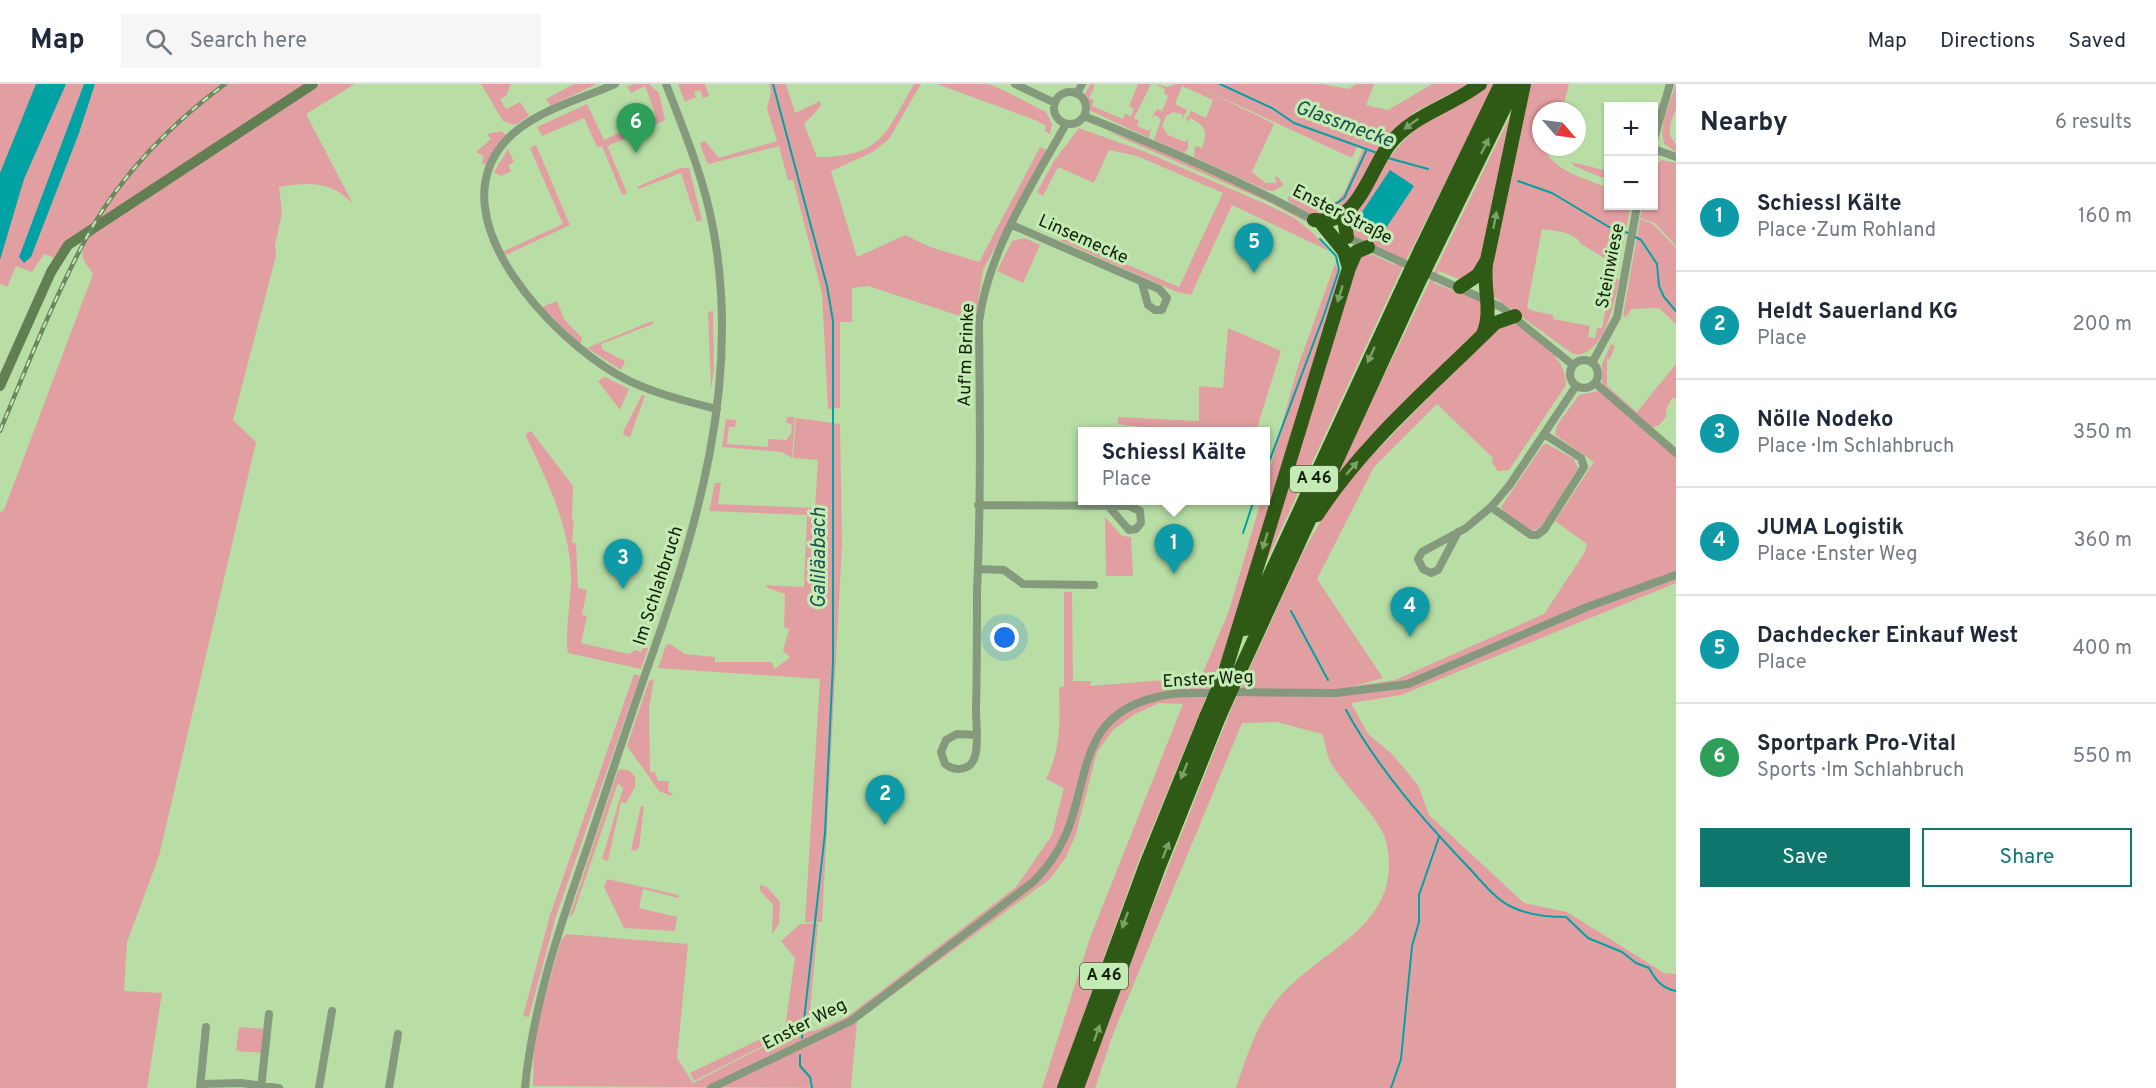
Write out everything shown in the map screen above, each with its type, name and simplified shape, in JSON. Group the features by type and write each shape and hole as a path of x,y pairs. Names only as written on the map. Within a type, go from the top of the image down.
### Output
{"highway":[{"path":"1347,237 1345,225 1350,210 1385,151 1410,123 1480,84"},
{"name":"A 46","path":"1064,1088 1146,865 1230,676 1502,84"},
{"name":"A 46","path":"1426,252 1515,84"},
{"path":"1482,336 1488,322 1484,278 1487,260 1524,84"},
{"path":"1318,222 1330,221 1350,210"},
{"path":"1318,222 1344,251 1348,268"},
{"path":"1230,676 1348,268 1356,252 1368,247"},
{"path":"1460,287 1478,275 1487,260"},
{"name":"A 46","path":"1230,676 1285,568 1410,285"},
{"path":"1285,568 1324,504 1353,466 1499,320 1515,316"},
{"name":"A 46","path":"1077,1088 1213,717"}],"main road":[{"path":"0,386 55,264 72,241 105,223 313,84"}],"street":[{"path":"615,84 544,114 515,132 503,144 493,158 485,190 485,211 490,227 506,263 530,300 547,321 580,349 618,375 640,386 717,409"},
{"name":"Im Schlahbruch","path":"525,1088 532,1033 553,948 684,564 710,459 717,409 722,332 714,231 699,172 666,84"},
{"path":"1015,84 1055,103"},
{"path":"1077,94 1082,84"},
{"path":"1658,123 1670,84"},
{"path":"1064,93 1077,94 1084,101 1084,116 1074,123 1066,124 1056,116 1055,103 1064,93"},
{"name":"Enster Straße","path":"1084,116 1205,166 1275,198 1368,247 1487,299 1515,316 1573,365"},
{"name":"Auf'm Brinke","path":"976,735 957,735 946,740 940,752 945,764 957,770 970,765 975,757 976,735 978,570 979,322 990,275 1012,225 1066,124"},
{"path":"1658,150 1676,157"},
{"name":"Steinwiese","path":"1592,363 1617,317 1636,210"},
{"name":"Linsemecke","path":"1012,225 1142,283"},
{"path":"1581,360 1592,363 1598,374 1595,383 1585,388 1576,386 1570,375 1573,365 1581,360"},
{"path":"1595,383 1676,453"},
{"path":"1458,532 1438,570 1431,573 1423,569 1418,560 1422,552 1458,532 1491,507 1576,386"},
{"path":"1491,507 1531,535 1537,535 1544,530 1584,467 1581,458 1544,434"},
{"path":"978,505 1108,507"},
{"path":"978,570 1004,570 1023,584 1094,585"},
{"name":"Enster Weg","path":"711,1088 851,1021 1033,882 1048,865 1064,838 1083,769 1095,741 1110,723 1131,707 1169,694 1336,693 1402,686 1424,679 1587,607 1676,575"},
{"path":"319,1088 332,1011"},
{"path":"261,1086 269,1014"},
{"path":"206,1027 200,1086 279,1088"},
{"path":"389,1088 398,1034"}],"shaded area":[{"path":"0,84 306,84 54,258 44,254 32,272 16,266 7,287 0,284"},
{"path":"320,84 355,84 306,114 353,204 345,196 328,187 300,184 279,187 282,213 275,245 276,256 233,420 256,442 159,856 127,942 124,991 162,993 147,1088 0,1088 0,513 4,510 93,274 84,260 83,248 89,237"},
{"path":"481,84 511,84 506,96 500,99 506,109 520,102 529,116 515,125 503,121"},
{"path":"574,84 597,84 550,106 546,99"},
{"path":"634,84 649,84 659,93 665,120 608,146 606,143 627,193 622,195 602,146 597,147 584,118 542,136 537,127 587,104 604,140 656,116 645,86 631,93 627,87"},
{"path":"678,84 705,84 709,96 703,98 700,90 694,92 696,97 685,102"},
{"path":"769,84 786,84 795,113 820,101 821,106 804,124 817,157 856,153 869,147 888,129 914,84 921,84 889,139 873,152 831,171 857,257 905,235 930,247 979,262 1040,147 1047,150 983,270 975,321 868,286 852,288 852,322 840,322 840,408 828,409 822,293 793,180 788,180 779,146 709,164 700,143 705,141 719,158 777,141 767,109 771,92"},
{"path":"937,84 988,84 1003,90 1046,112 1052,124 1050,134 1045,131 1046,126 1035,120"},
{"path":"1090,84 1095,85 1089,98 1094,100 1092,106 1123,119 1125,114 1131,116 1134,109 1129,106 1138,84 1151,84 1134,118 1139,121 1137,126 1149,131 1151,127 1149,138 1091,111 1085,94"},
{"path":"1155,84 1168,87 1176,84 1322,84 1348,89 1357,84 1374,84 1366,105 1388,110 1432,84 1468,84 1415,112 1393,130 1344,210 1314,216 1288,201 1288,197 1300,190 1322,204 1337,201 1345,191 1363,149 1357,147 1352,158 1199,87 1274,124 1252,172 1266,183 1276,183 1275,176 1278,177 1284,185 1273,191 1266,190 1194,157 1195,146 1202,148 1205,134 1199,124 1190,118 1187,122 1186,120 1191,111 1206,118 1213,100 1182,86 1175,104 1187,110 1182,119 1182,114 1173,112 1166,116 1162,126 1168,135 1185,142 1188,139 1188,149 1184,153 1154,140 1161,119 1155,115 1151,118 1157,109 1162,111 1168,96 1164,93 1165,89"},
{"path":"1488,84 1495,84 1402,268 1261,573 1357,256 1373,255 1395,265 1399,257 1354,237 1348,224 1382,168 1402,142 1427,120"},
{"path":"1530,84 1569,84 1564,102 1532,102 1532,156 1549,156 1571,173 1604,186 1604,210 1630,210 1618,266 1581,244 1574,236 1542,229 1527,307 1530,310 1553,315 1553,319 1590,326 1588,337 1595,338 1597,328 1602,328 1612,278 1607,277 1608,274 1619,280 1611,315 1600,339 1592,348 1583,353 1573,354 1490,294 1488,274"},
{"path":"1676,84 1676,109 1670,124 1670,136 1676,144 1676,152 1664,144 1662,133 1664,119"},
{"path":"1514,108 1483,259 1473,275 1461,280 1439,271 1434,283 1480,301 1483,325 1326,495"},
{"path":"1079,128 1143,151 1268,205 1294,218 1312,232 1329,251 1232,205 1191,295 1177,292 1061,241 1063,237 1179,287 1223,193 1137,156 1109,150 1094,183 1058,167 1043,196 1037,192 1054,161"},
{"path":"501,131 507,136 487,165 482,163 484,156 476,152 491,139 487,134"},
{"path":"1106,131 1243,187 1285,208 1311,225 1271,203"},
{"path":"536,145 570,225 506,255 504,251 563,224 530,148"},
{"path":"508,149 514,162 508,165 511,171 501,176 494,172"},
{"path":"1662,160 1676,163 1676,246 1655,223 1640,218 1642,210 1658,210 1658,163"},
{"path":"1571,162 1604,170 1604,178 1574,166"},
{"path":"680,168 689,168 702,220 697,222 681,173 638,189 637,187"},
{"path":"1640,219 1653,224 1676,248 1676,324 1659,308 1631,309 1626,317 1623,316"},
{"path":"1025,238 1040,245 1023,283 997,271 1012,241"},
{"path":"1335,264 1342,276 1231,637 1139,860 1057,1088 1042,1088 1090,938 1183,704 1159,703 1133,715 1113,730 1097,752 1076,834 1066,857 1050,879 857,1021 851,1088 533,1086 534,1034 561,941 566,934 688,944 677,1058 693,1083 792,1032 814,1031 847,1017 1016,887 1052,835 1064,788 1046,779 1057,746 1059,688 1064,686 1064,592 1072,592 1073,681 1091,681 1090,686 1201,677 1229,611 1260,505 1270,505 1270,468 1298,366"},
{"path":"557,301 564,319 582,338 580,344 542,307"},
{"path":"713,311 714,368 711,390 708,312"},
{"path":"652,321 653,324 601,344 603,350 625,361 621,370 587,348"},
{"path":"1512,321 1539,340 1555,356 1565,374 1566,385 1509,470 1498,471 1492,463 1493,458 1437,404 1374,467 1317,579 1383,678 1354,686 1395,680 1544,614 1585,552 1587,544 1555,521 1594,462 1555,435 1557,425 1579,395 1599,391 1676,456 1676,583 1401,695 1351,703 1368,734 1392,754 1418,785 1429,815 1524,903 1567,912 1664,973 1676,974 1676,1088 1236,1088 1255,1037 1268,1012 1285,991 1303,974 1343,944 1375,910 1385,890 1389,866 1382,831 1332,764 1322,734 1277,722 1242,723 1113,1034 1095,1088 1084,1088 1103,1031 1231,709 1302,554 1323,517 1356,472 1501,323"},
{"path":"1228,328 1281,351 1257,427 1142,427 1118,424 1118,417 1199,421 1199,386 1223,388"},
{"path":"1611,344 1615,346 1610,359 1607,359 1607,386 1637,412 1676,364 1676,398 1672,398 1666,410 1666,417 1659,425 1652,428 1602,386 1602,364"},
{"path":"605,377 629,389 620,410 598,381"},
{"path":"642,395 645,396 630,437 624,435 623,432"},
{"path":"787,417 795,417 792,458 782,452 722,447 726,419 736,420 735,427 729,427 727,444 768,447 768,439 786,440 791,434 792,425 786,422"},
{"path":"796,418 840,424 842,545 822,922 805,922 820,679 658,668 666,645 670,644 685,654 715,657 715,662 771,662 775,669 790,657 783,651 789,629 784,627 785,594 765,585 804,587 807,515 709,511 715,483 721,483 718,504 815,508 818,460 793,458"},
{"path":"531,431 573,486 572,542 576,544 578,588 587,590 582,615 587,616 581,643 629,654 635,650 641,652 644,647 648,648 641,669 568,653 571,574 566,537 555,502 525,434"},
{"path":"1547,444 1574,459 1578,468 1541,528 1532,531 1505,514 1501,507 1543,445"},
{"path":"1105,517 1122,536 1131,537 1133,576 1106,576"},
{"path":"634,674 640,676 556,916 529,1017 523,1016 550,915"},
{"path":"654,679 649,708 650,772 655,772 658,781 669,781 668,792 673,793 671,796 659,791 627,746 649,681"},
{"path":"618,770 630,771 635,777 635,787 626,803 621,802 608,861 602,859 623,788 618,783 574,912 569,918"},
{"path":"641,806 644,806 639,848 635,851 631,850"},
{"path":"607,879 679,895 678,898 643,889 639,908 677,917 675,931 624,928 604,887"},
{"path":"760,885 767,887 780,902 779,923 772,935 773,904 760,891"},
{"path":"818,923 809,1023 794,1023 788,1033 694,1081 690,1073 785,1027 795,958 781,941 800,924"},
{"path":"239,1027 266,1029 263,1053 236,1051"}],"water":[{"path":"36,84 66,84 24,179 0,260 0,173"},
{"path":"84,84 95,84 79,133 31,257 24,263 19,257"},
{"path":"1390,170 1414,186 1382,234 1358,218"}],"waterway":[{"name":"Galiläabach","path":"773,84 827,286 833,321 833,663 825,833 802,1038"},
{"name":"Glassmecke","path":"1220,84 1272,108 1294,123 1377,153"},
{"path":"1326,211 1344,198 1367,149"},
{"name":"Glassmecke","path":"1388,158 1428,169"},
{"name":"Glassmecke","path":"1518,181 1552,193 1609,227 1622,230 1641,240 1657,264 1659,286 1664,297 1676,311"},
{"path":"1270,459 1339,270 1336,256 1320,239"},
{"path":"1243,533 1252,505"},
{"path":"1291,611 1328,680"},
{"path":"1346,710 1387,774 1403,794 1495,896 1518,910 1546,916 1566,917 1588,938 1622,952 1636,963 1649,968 1660,983 1676,991"},
{"path":"1391,1088 1401,1059 1412,946 1419,922 1419,895 1439,837"},
{"name":"Galiläabach","path":"800,1055 800,1066 810,1077 812,1088"}],"railway":[{"path":"0,431 65,280 103,210 117,189 167,133 225,84"}],"place":[{"name":"Sportpark Pro-Vital","path":"636,153"},
{"name":"Dachdecker Einkauf West","path":"1254,273"},
{"name":"Schiessl Kälte","path":"1174,574"},
{"name":"Nölle Nodeko","path":"623,589"},
{"name":"JUMA Logistik","path":"1410,637"},
{"name":"Heldt Sauerland KG","path":"885,825"}]}
